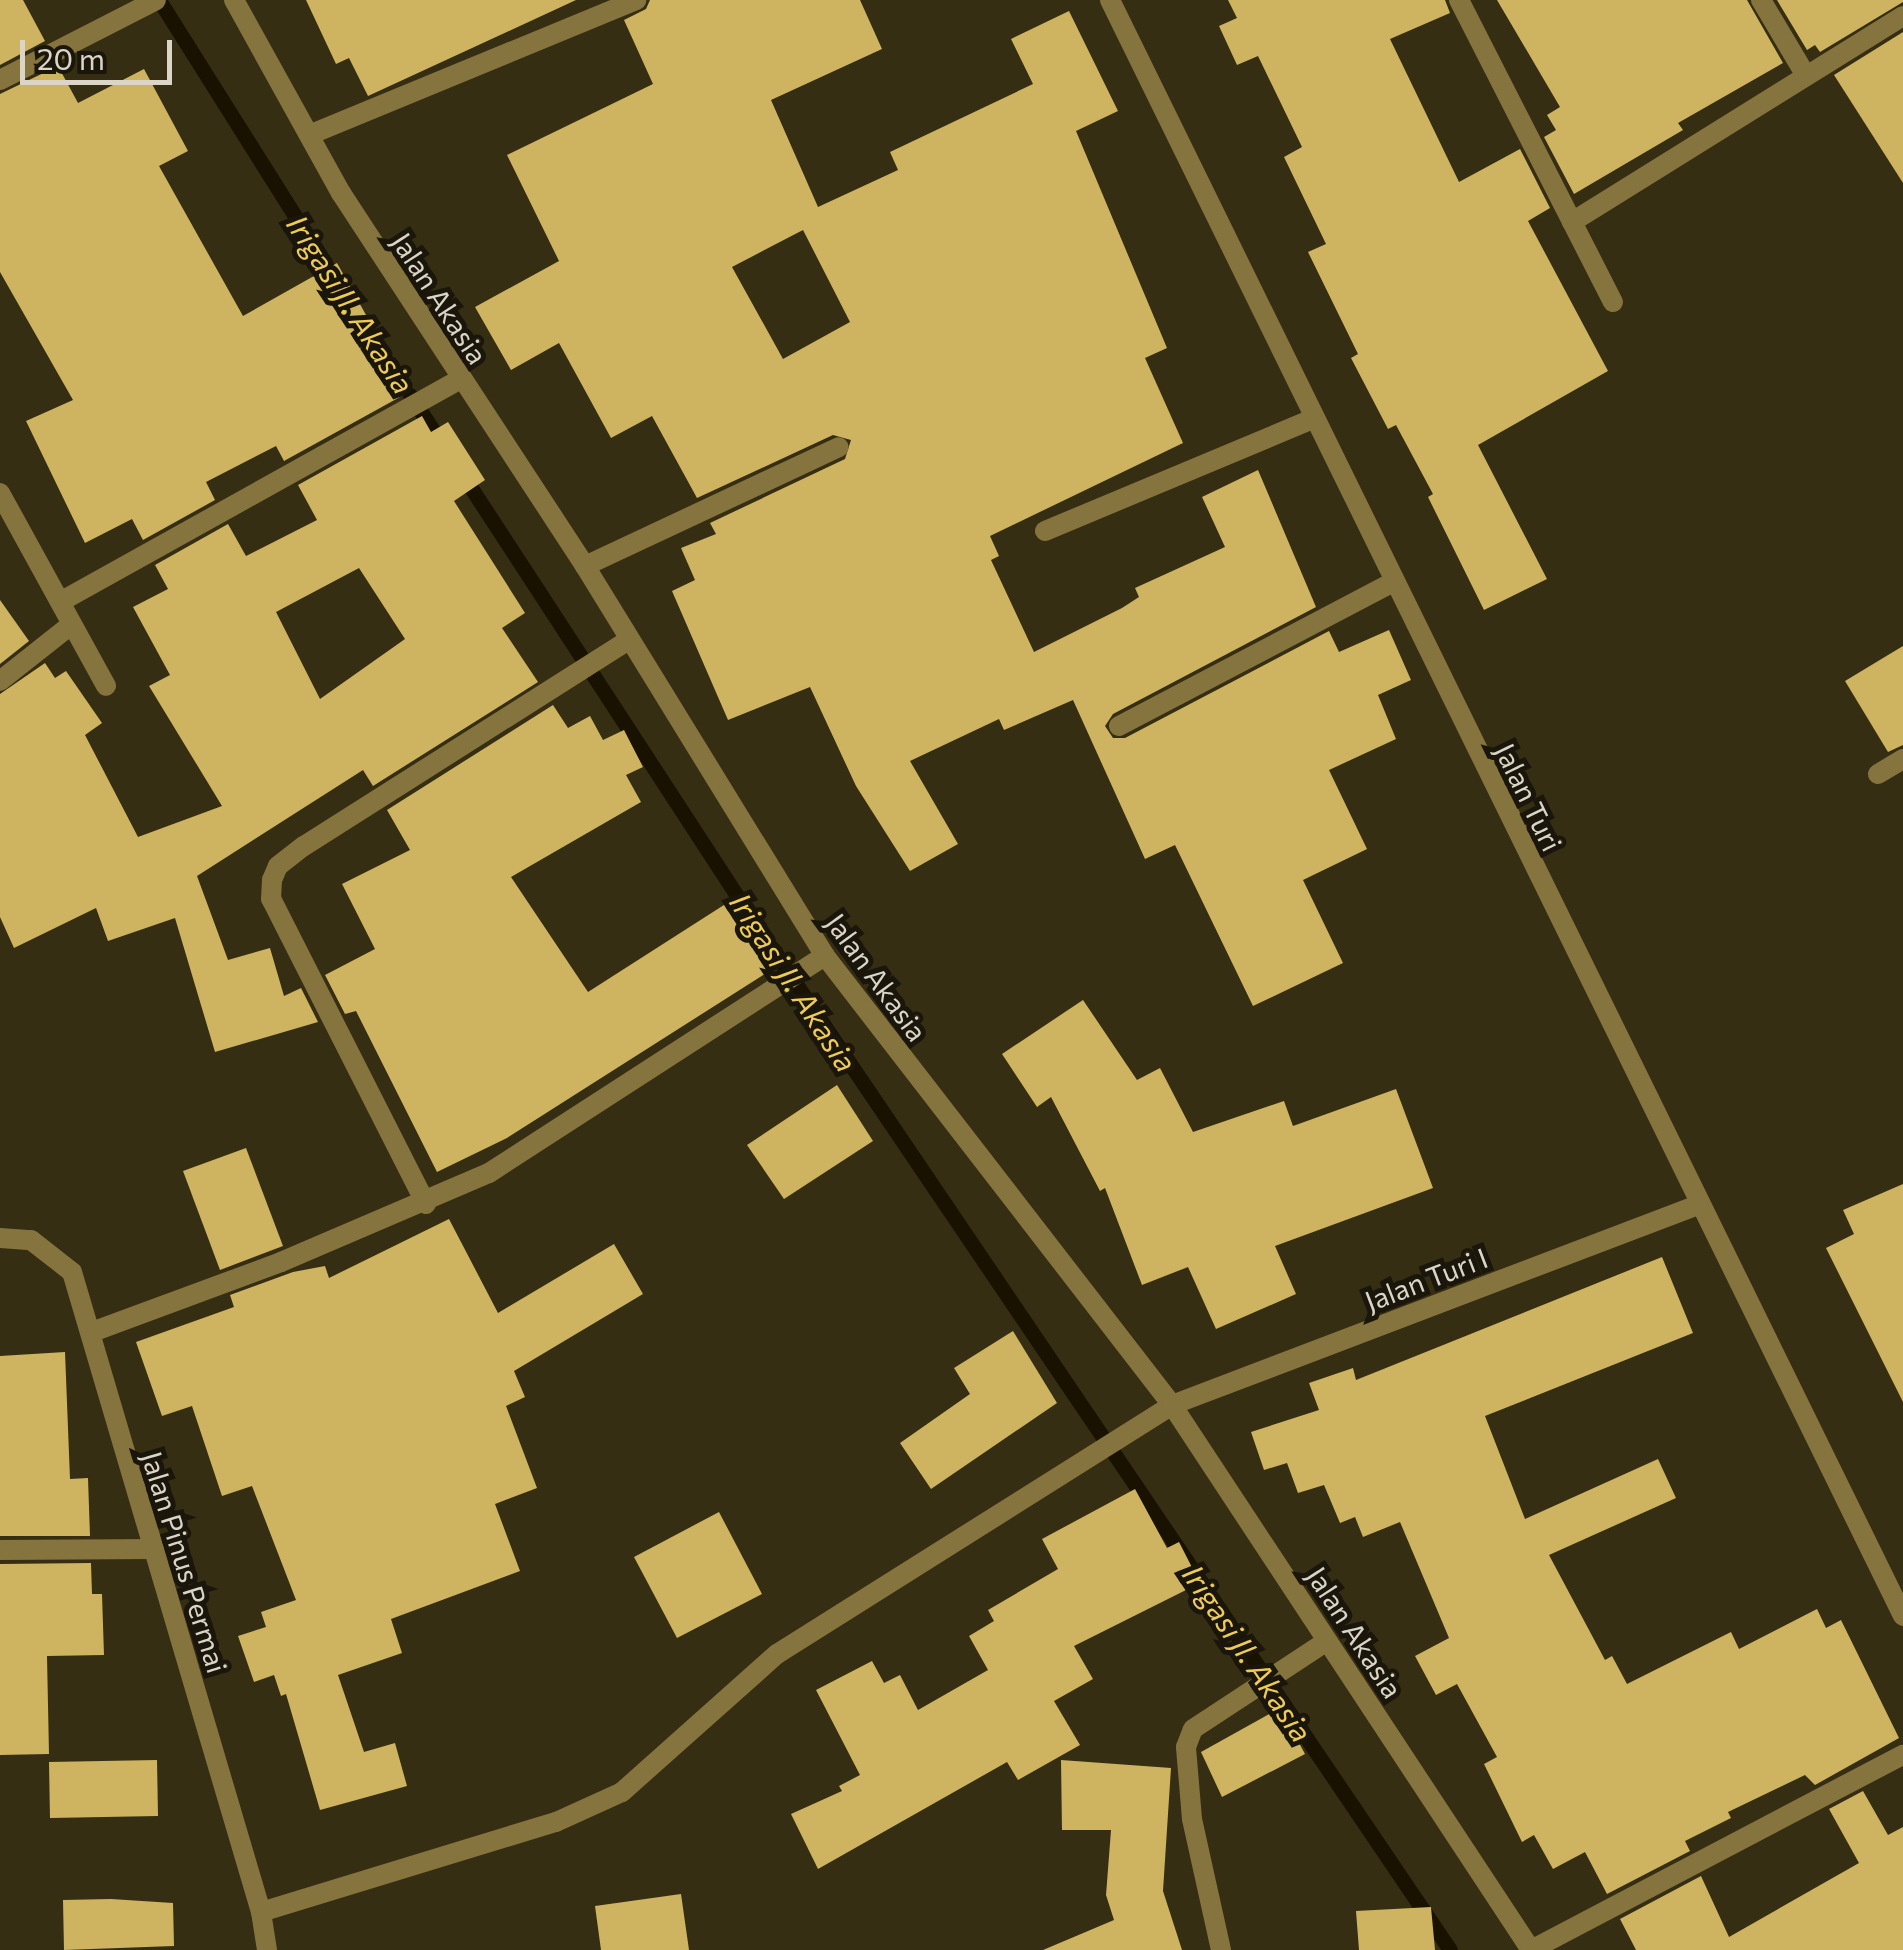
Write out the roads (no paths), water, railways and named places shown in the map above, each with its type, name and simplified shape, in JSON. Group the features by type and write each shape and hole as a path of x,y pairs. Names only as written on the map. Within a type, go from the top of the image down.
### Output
{"street":[{"path":"0,80 156,0"},
{"name":"Jalan Akasia","path":"234,0 309,136 460,379 585,566 626,642 824,956 1172,1405 1531,1950"},
{"path":"309,136 636,0"},
{"name":"Jalan Turi","path":"1110,0 1903,1616"},
{"path":"1459,0 1613,302"},
{"path":"1761,0 1805,74"},
{"path":"1572,222 1903,16"},
{"path":"60,602 460,379"},
{"path":"1045,532 1313,419"},
{"path":"585,566 839,447"},
{"path":"0,493 106,686"},
{"path":"1118,726 1393,582"},
{"path":"0,681 71,625"},
{"path":"426,1204 271,898 272,880 278,866 304,846 626,642"},
{"path":"1878,774 1903,759"},
{"path":"92,1332 426,1204 618,1094 824,956"},
{"name":"Jalan Turi I","path":"261,1912 556,1822 622,1792 777,1654 1172,1405 1698,1205"},
{"name":"Jalan Pinus Permai","path":"0,1238 31,1240 55,1254 72,1272 261,1912 267,1950"},
{"path":"0,1550 154,1548"},
{"path":"1221,1950 1192,1819 1186,1747 1193,1729 1327,1641"},
{"path":"1531,1950 1903,1754"}],"waterway":[{"name":"Irigasi Jl. Akasia","path":"159,0 337,283"},
{"name":"Irigasi Jl. Akasia","path":"410,395 444,447"},
{"name":"Irigasi Jl. Akasia","path":"462,474 747,911"},
{"name":"Irigasi Jl. Akasia","path":"771,947 1450,1950"}]}
